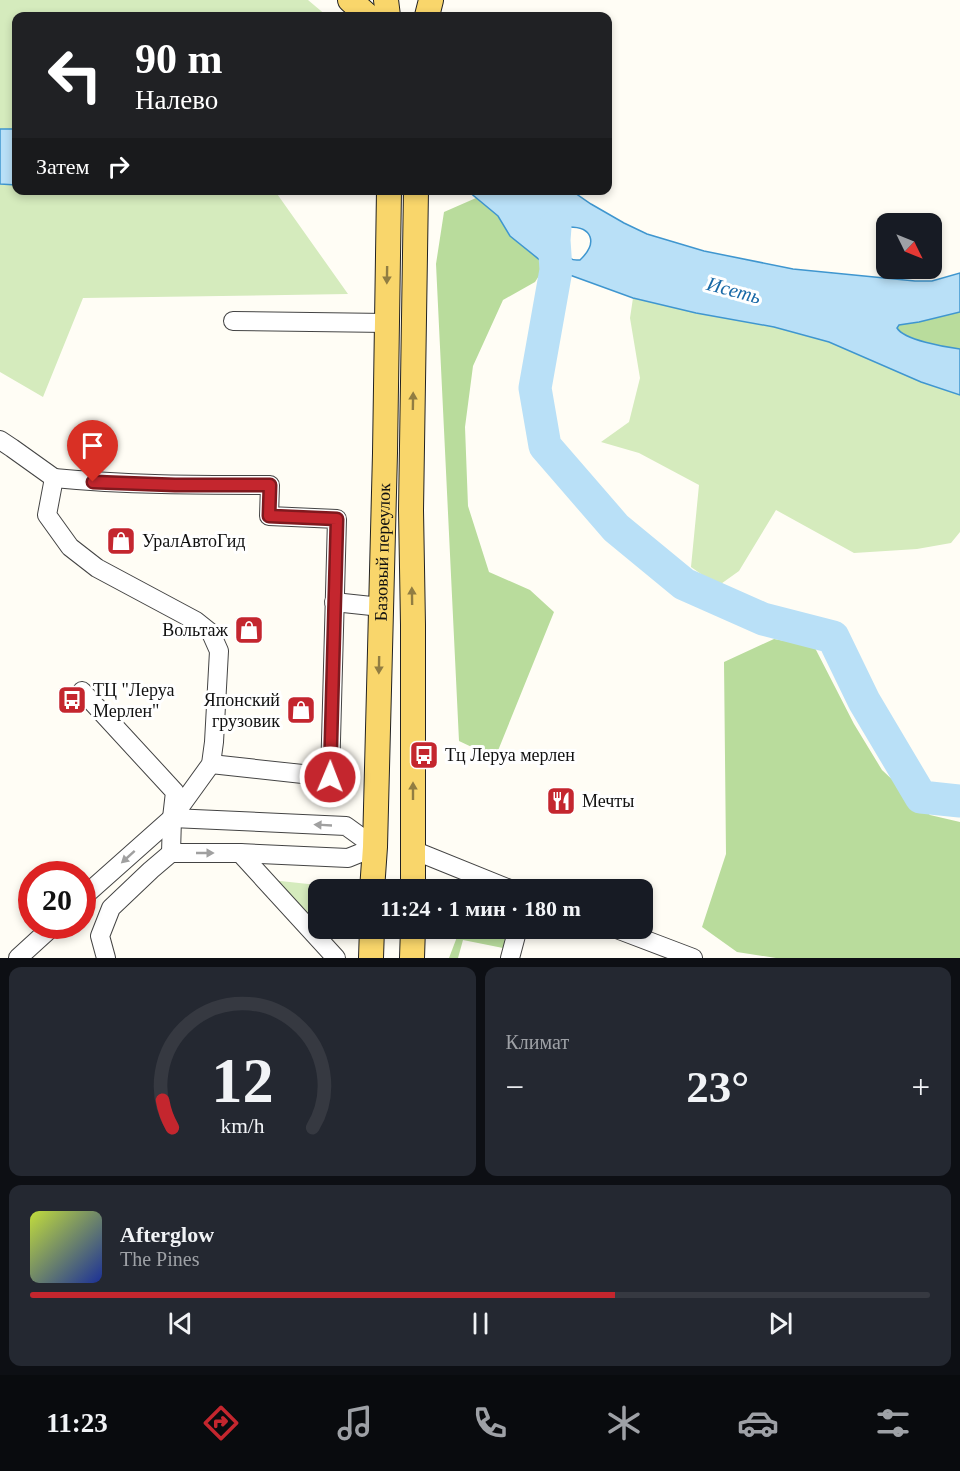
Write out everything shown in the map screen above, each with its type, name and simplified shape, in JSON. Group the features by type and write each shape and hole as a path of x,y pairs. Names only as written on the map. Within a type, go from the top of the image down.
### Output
{"main road":[{"path":"350,0 364,12"},
{"name":"Базовый переулок","path":"373,879 381,606 388,195"},
{"name":"Базовый переулок","path":"413,879 411,510 416,195"},
{"path":"375,847 413,849"},
{"path":"371,958 372,939"},
{"path":"412,939 412,958"}],"street":[{"path":"233,321 387,323"},
{"path":"0,440 54,478 175,485 270,485 269,516 337,519 330,777 211,764"},
{"path":"54,478 47,515 70,547 97,568 196,621 211,633 219,651 211,764 172,818 96,886"},
{"path":"334,602 381,606"},
{"path":"82,691 175,792 171,853"},
{"path":"172,818 346,826 375,847"},
{"path":"106,958 100,936 111,908 171,853 240,853 348,858 375,847"},
{"path":"413,849 485,879"},
{"path":"240,853 336,958"},
{"path":"18,958 39,939"},
{"path":"510,958 515,939"},
{"path":"643,939 693,958"}],"green space":[{"path":"0,0 308,0 322,12 12,12 12,129 0,129"},
{"path":"0,184 12,185 12,195 278,195 348,294 83,298 43,397 0,372"},
{"path":"476,198 498,216 510,236 546,265 535,282 503,300 473,366 465,427 468,506 489,572 530,590 554,612 495,758 459,741 436,264 444,212"},
{"path":"633,298 696,313 774,327 829,342 921,382 960,395 960,532 951,543 917,549 854,553 776,510 739,571 718,586 691,567 699,485 639,453 601,442 629,422 640,378 630,318"},
{"path":"960,312 960,349 916,339 897,328 899,325"},
{"path":"774,639 814,646 854,724 882,770 930,815 960,822 960,958 776,958 737,952 702,927 726,854 724,662"},
{"path":"271,880 308,884 308,920"},
{"path":"456,939 505,939 503,948 463,940 458,958 449,958"}],"water":[{"path":"0,129 12,129 12,185 0,184"},
{"name":"Исеть","path":"473,195 578,195 647,234 704,251 793,269 876,277 876,279 915,281 932,281 960,273 960,312 899,325 897,328 916,339 960,349 960,395 921,382 829,342 774,327 696,313 633,298 546,265 510,236 498,216","holes":["576,227 587,233 591,242 586,254 580,260 567,256 559,236 562,229"]}],"waterway":[{"path":"555,227 556,270 535,388 545,446 616,528 684,584 763,619 833,637 864,701 921,797 960,801"}],"place":[{"name":"УралАвтоГид","path":"121,541"},
{"name":"Вольтаж","path":"249,630"},
{"name":"ТЦ \"Леруа Мерлен\"","path":"72,700"},
{"name":"Японский грузовик","path":"301,710"},
{"name":"Тц Леруа мерлен","path":"424,755"},
{"name":"Мечты","path":"561,801"}],"route":[{"path":"93,482 270,485 269,516 337,519 330,777"}]}
